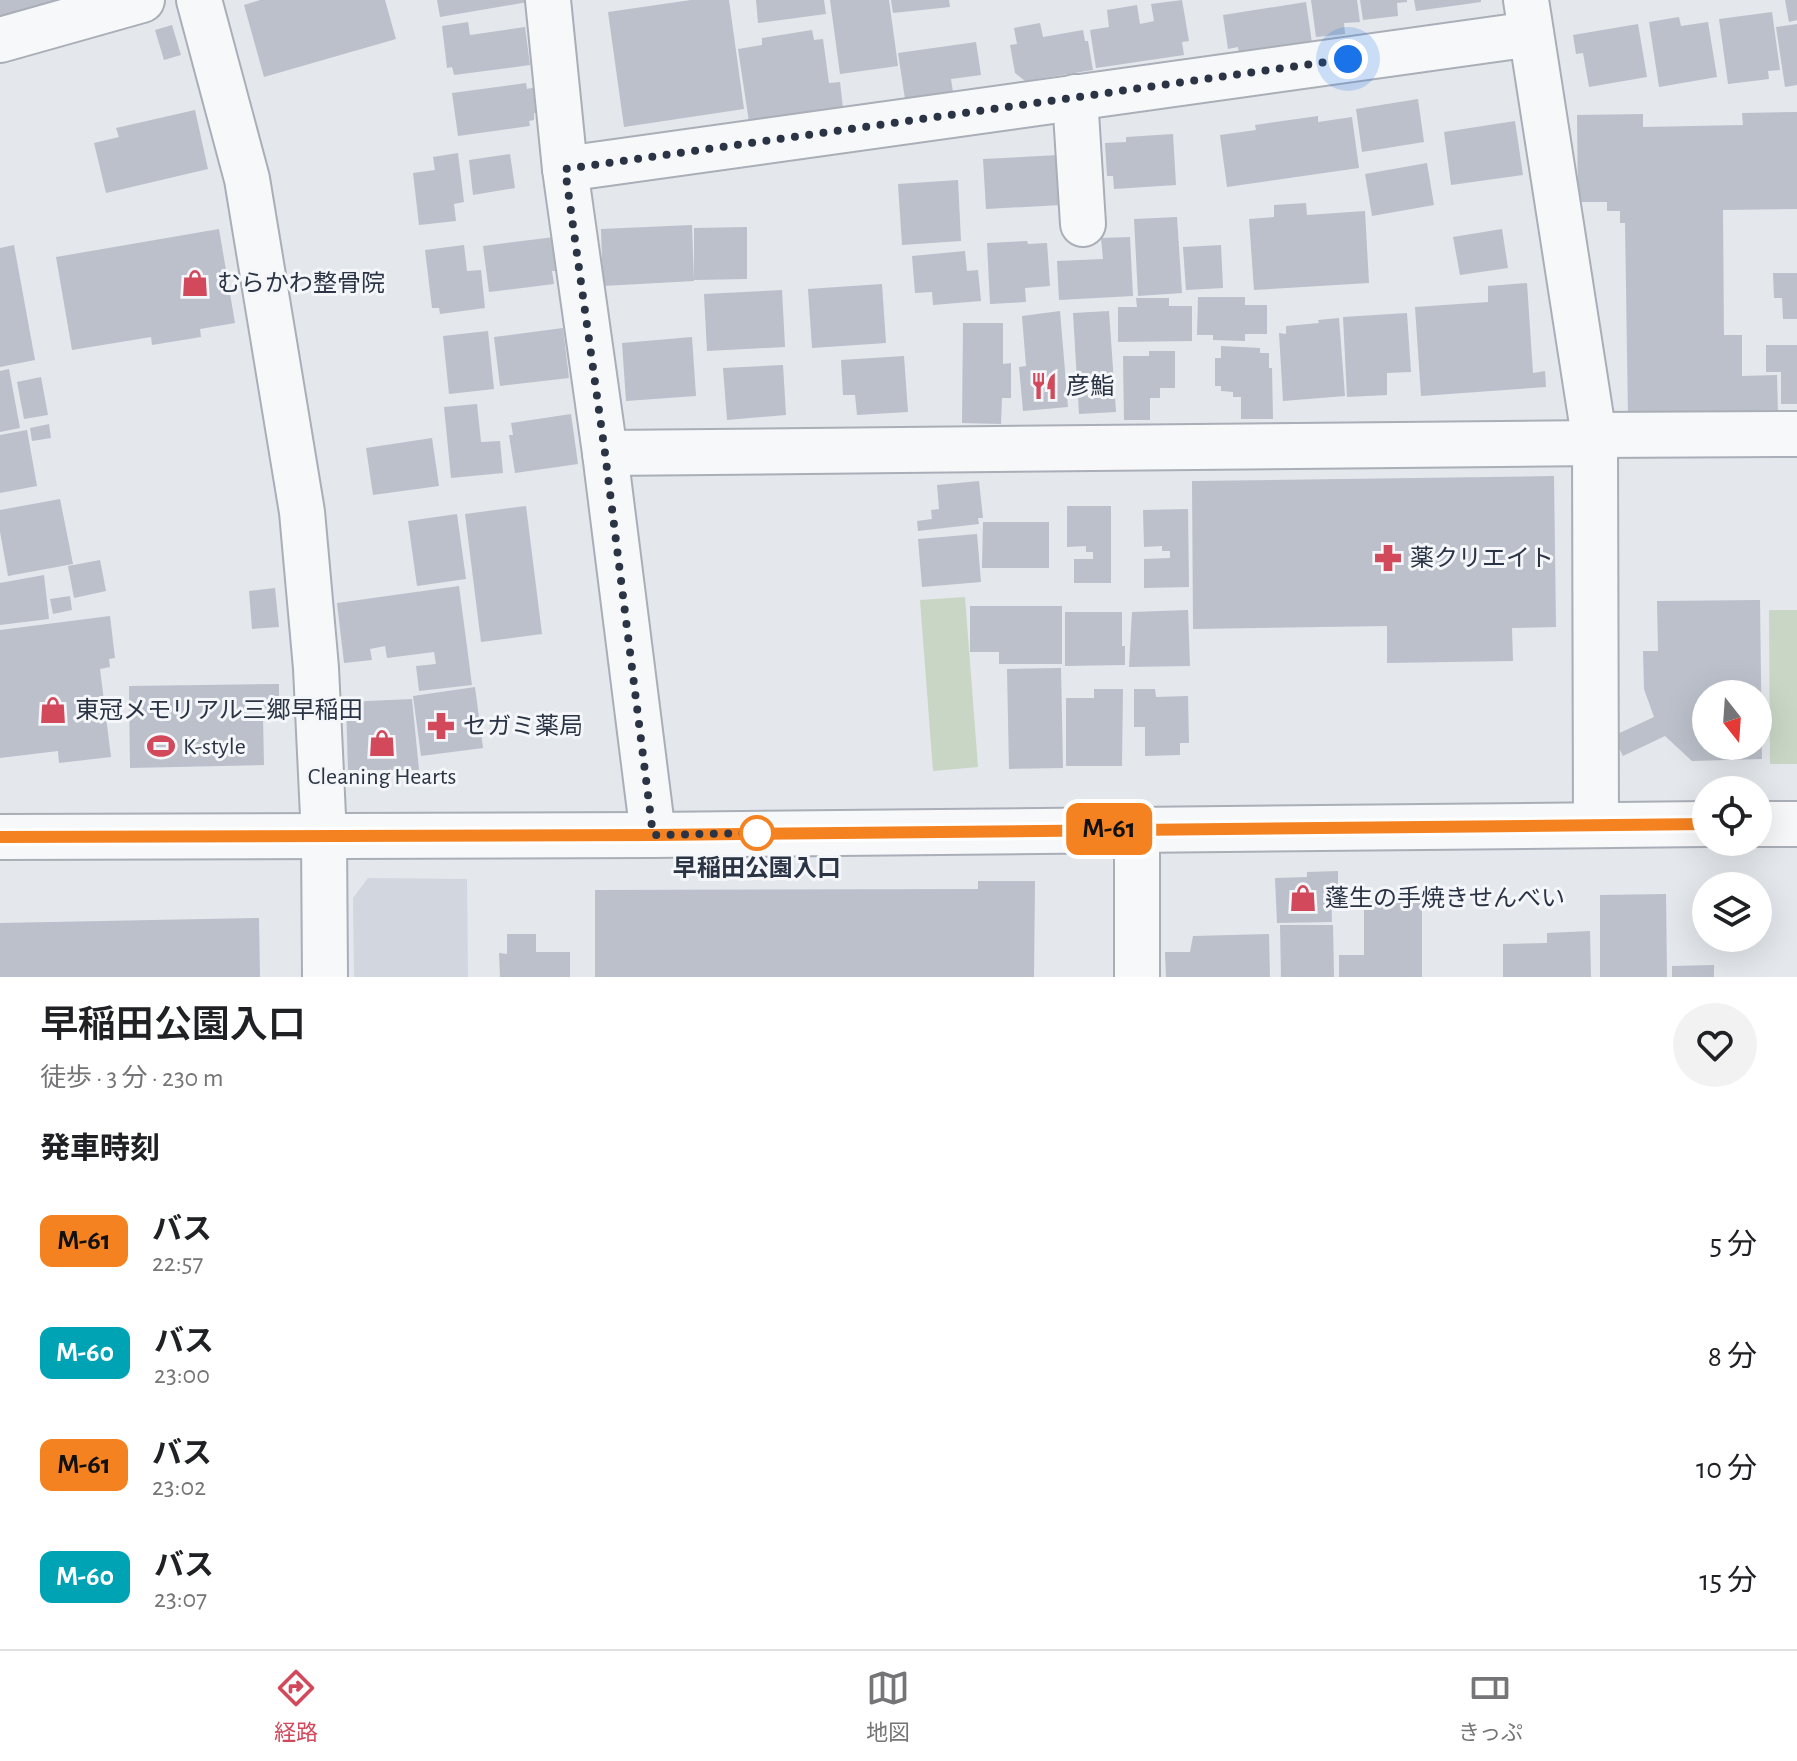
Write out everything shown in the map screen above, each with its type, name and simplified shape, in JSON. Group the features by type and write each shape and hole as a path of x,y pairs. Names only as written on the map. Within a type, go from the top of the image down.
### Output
{"street":[{"path":"0,40 142,0"},
{"path":"199,0 247,179 302,512 316,668 324,837 325,977"},
{"path":"548,0 565,169 605,453 653,835"},
{"path":"565,169 1075,97 1528,17 1595,439 1596,825"},
{"path":"1075,97 1083,224"},
{"path":"605,453 1797,434"},
{"path":"0,837 653,835 1692,824"},
{"path":"1772,824 1797,824"},
{"path":"1137,829 1137,977"}],"shaded area":[{"path":"368,878 467,879 468,977 354,977 353,898"}],"green space":[{"path":"965,597 978,767 933,771 920,600"},
{"path":"1769,610 1797,610 1797,764 1770,764 1772,680 1769,680"}],"building":[{"path":"0,0 57,0 57,1 0,17"},
{"path":"260,0 385,0 396,39 264,77 244,5"},
{"path":"437,0 528,0 528,2 440,17"},
{"path":"691,0 729,0 744,109 624,127 608,12"},
{"path":"756,0 824,0 826,14 758,23"},
{"path":"830,0 889,0 898,66 840,74"},
{"path":"891,0 949,0 950,7 893,13"},
{"path":"1182,0 1189,41 1182,42 1184,55 1096,68 1090,30 1109,27 1107,10 1137,5 1140,24 1154,21 1151,4"},
{"path":"1311,0 1357,0 1360,22 1344,23 1345,34 1316,37"},
{"path":"1360,0 1407,2 1397,3 1398,16 1363,20"},
{"path":"1414,0 1481,0 1481,2 1416,11"},
{"path":"1785,0 1797,0 1797,20 1789,22"},
{"path":"1306,2 1312,43 1239,54 1238,47 1228,49 1223,15"},
{"path":"1772,12 1780,70 1768,71 1769,79 1728,84 1719,19"},
{"path":"1679,17 1681,26 1708,22 1717,77 1659,87 1649,22"},
{"path":"468,22 470,35 525,27 530,65 454,75 452,67 447,68 442,26"},
{"path":"1040,23 1043,37 1083,30 1093,70 1025,81 1015,73 1010,45 1017,44 1014,28"},
{"path":"1638,24 1647,77 1589,87 1583,53 1576,54 1573,35"},
{"path":"1797,24 1797,85 1785,87 1776,27"},
{"path":"172,25 181,55 164,60 155,30"},
{"path":"812,30 814,40 823,39 829,83 840,82 843,108 749,122 738,49 762,45 762,38"},
{"path":"976,42 981,75 951,79 953,92 905,99 898,53"},
{"path":"526,83 527,89 536,87 539,112 534,113 534,120 529,121 530,126 458,136 452,93"},
{"path":"1418,99 1424,142 1362,152 1356,109"},
{"path":"195,110 208,169 106,193 94,143 119,137 116,128"},
{"path":"1797,112 1797,209 1723,210 1724,335 1742,335 1742,376 1777,375 1778,414 1628,416 1625,223 1620,223 1620,211 1607,211 1607,202 1578,202 1577,115 1643,114 1643,127 1743,125 1742,113"},
{"path":"1318,116 1318,122 1352,117 1359,168 1227,187 1220,135 1256,130 1255,125"},
{"path":"1515,121 1523,175 1451,185 1444,132"},
{"path":"1173,134 1176,185 1114,189 1113,176 1107,176 1105,143 1126,142 1126,137"},
{"path":"458,153 464,202 454,204 456,221 419,225 413,173 435,170 433,157"},
{"path":"510,154 515,188 473,195 469,160"},
{"path":"1059,155 1061,205 986,209 983,159"},
{"path":"1427,163 1434,205 1372,216 1365,174"},
{"path":"958,180 961,241 902,245 898,184"},
{"path":"1306,203 1307,215 1365,211 1369,283 1254,290 1249,219 1274,217 1274,205"},
{"path":"1177,217 1182,293 1138,296 1134,219"},
{"path":"692,225 694,281 603,286 601,229"},
{"path":"747,227 747,279 694,280 694,228"},
{"path":"219,229 235,323 200,329 201,337 152,345 151,337 72,350 56,257"},
{"path":"1502,229 1508,268 1460,275 1453,237"},
{"path":"554,237 559,271 552,271 554,284 489,292 483,246"},
{"path":"1130,237 1133,296 1059,300 1057,261 1103,259 1101,238"},
{"path":"1027,241 1028,244 1047,243 1050,286 1025,288 1026,302 990,304 987,243"},
{"path":"14,245 35,360 0,367 0,248"},
{"path":"464,245 467,271 481,270 485,308 440,314 439,308 432,308 425,250"},
{"path":"1221,245 1223,288 1186,290 1183,247"},
{"path":"965,251 967,271 978,270 981,301 933,305 932,292 915,293 912,256"},
{"path":"1773,273 1797,273 1797,319 1783,319 1782,298 1774,298"},
{"path":"1527,283 1533,373 1545,371 1546,387 1421,396 1415,307 1488,302 1488,286"},
{"path":"882,284 886,343 812,348 808,289"},
{"path":"782,290 785,347 707,351 704,294"},
{"path":"1198,297 1245,297 1245,305 1267,305 1267,334 1245,334 1245,341 1213,340 1213,335 1197,335"},
{"path":"1136,298 1169,298 1169,306 1192,306 1192,341 1118,342 1118,307 1137,307"},
{"path":"1060,311 1068,407 1023,411 1019,367 1026,366 1022,316"},
{"path":"1109,311 1116,412 1079,414 1073,313"},
{"path":"1407,313 1411,372 1387,373 1387,395 1347,397 1343,317"},
{"path":"1339,318 1345,396 1283,401 1279,333 1286,334 1286,326"},
{"path":"963,323 1003,323 1003,364 1011,363 1011,398 1002,398 1001,424 962,423"},
{"path":"563,328 569,378 500,386 494,337"},
{"path":"488,331 494,389 449,394 443,336"},
{"path":"692,337 696,396 626,401 622,343"},
{"path":"1766,345 1797,345 1797,404 1781,404 1781,372 1766,372"},
{"path":"1221,346 1260,348 1260,353 1269,353 1273,419 1241,419 1241,397 1233,397 1233,392 1221,391 1221,386 1215,386 1215,358 1221,358"},
{"path":"1149,351 1175,351 1175,388 1160,388 1160,398 1150,398 1150,420 1124,420 1123,356 1149,356"},
{"path":"904,356 908,412 857,415 855,395 843,395 841,360"},
{"path":"783,365 786,415 727,420 723,368"},
{"path":"9,369 20,428 0,432 0,371"},
{"path":"41,377 48,415 24,419 17,382"},
{"path":"477,404 481,442 500,441 503,473 451,478 444,407"},
{"path":"571,414 578,464 515,473 509,435 513,435 511,423"},
{"path":"49,424 51,438 32,441 30,428"},
{"path":"27,430 37,486 0,493 0,435"},
{"path":"432,438 439,486 373,495 366,448"},
{"path":"1554,476 1556,627 1512,628 1513,661 1387,663 1387,626 1193,629 1192,481"},
{"path":"979,481 983,518 978,518 979,524 918,531 917,521 932,519 931,510 939,509 937,485"},
{"path":"60,499 73,564 8,576 0,532 0,510"},
{"path":"526,506 542,634 481,642 465,514"},
{"path":"1067,506 1111,506 1111,583 1074,583 1074,559 1093,559 1093,552 1086,552 1086,546 1067,547"},
{"path":"1188,509 1189,587 1144,588 1144,559 1170,558 1170,551 1162,551 1162,546 1144,547 1143,510"},
{"path":"457,514 466,579 417,586 408,521"},
{"path":"983,522 1049,522 1049,568 982,568"},
{"path":"977,534 981,582 922,587 918,539"},
{"path":"100,560 106,591 74,598 68,566"},
{"path":"44,575 49,619 0,625 0,583"},
{"path":"459,586 472,685 419,691 416,666 436,664 434,652 387,658 385,646 370,649 372,660 344,663 337,603"},
{"path":"275,588 279,627 252,629 249,591"},
{"path":"70,596 72,610 53,614 50,599"},
{"path":"1760,600 1761,680 1692,680 1692,760 1727,760 1692,761 1665,736 1623,756 1613,736 1654,717 1644,689 1643,651 1658,651 1657,601"},
{"path":"970,606 1062,606 1062,664 999,664 999,652 970,652"},
{"path":"1188,610 1190,666 1129,667 1132,612"},
{"path":"1065,612 1122,612 1125,665 1065,666"},
{"name":"東冠メモリアル三郷早稲田","path":"110,616 115,658 109,659 110,667 100,669 111,757 59,763 58,751 0,758 0,630"},
{"path":"1061,668 1063,768 1009,769 1007,669"},
{"path":"279,684 279,715 263,716 264,765 130,768 129,686"},
{"path":"475,687 483,748 421,756 413,696"},
{"path":"1094,689 1123,689 1122,766 1066,766 1066,698 1094,698"},
{"path":"1134,689 1155,689 1156,697 1188,696 1189,743 1180,743 1180,755 1145,756 1145,727 1134,727"},
{"path":"412,699 419,770 348,770 346,702"},
{"path":"1338,871 1338,893 1331,894 1332,922 1277,923 1275,878 1307,877 1307,872"},
{"path":"978,881 1035,881 1034,977 595,977 595,890 978,889"},
{"path":"1666,894 1667,977 1600,977 1600,895"},
{"path":"1364,901 1422,901 1422,977 1339,977 1339,955 1364,955"},
{"path":"259,918 260,977 0,977 0,923"},
{"path":"1280,925 1333,925 1334,977 1281,977"},
{"path":"1590,931 1591,977 1503,977 1503,944 1547,943 1547,933"},
{"path":"507,934 536,934 536,952 570,952 570,977 500,977 499,953 507,954"},
{"path":"1269,934 1270,977 1166,977 1165,952 1190,952 1193,936"},
{"path":"1714,965 1714,977 1672,977 1672,966"}],"bus line":[{"name":"M-61","path":"0,837 653,835 1692,824"}],"place":[{"name":"むらかわ整骨院","path":"195,283"},
{"name":"彦鮨","path":"1044,386"},
{"name":"薬クリエイト","path":"1388,558"},
{"name":"東冠メモリアル三郷早稲田","path":"53,710"},
{"name":"セガミ薬局","path":"441,726"},
{"name":"Cleaning Hearts","path":"382,743"},
{"name":"K-style","path":"161,746"},
{"name":"早稲田公園入口","path":"757,833"},
{"name":"蓬生の手焼きせんべい","path":"1303,898"}],"route":[{"path":"757,833 653,835 605,453 565,169 1348,59"}]}
